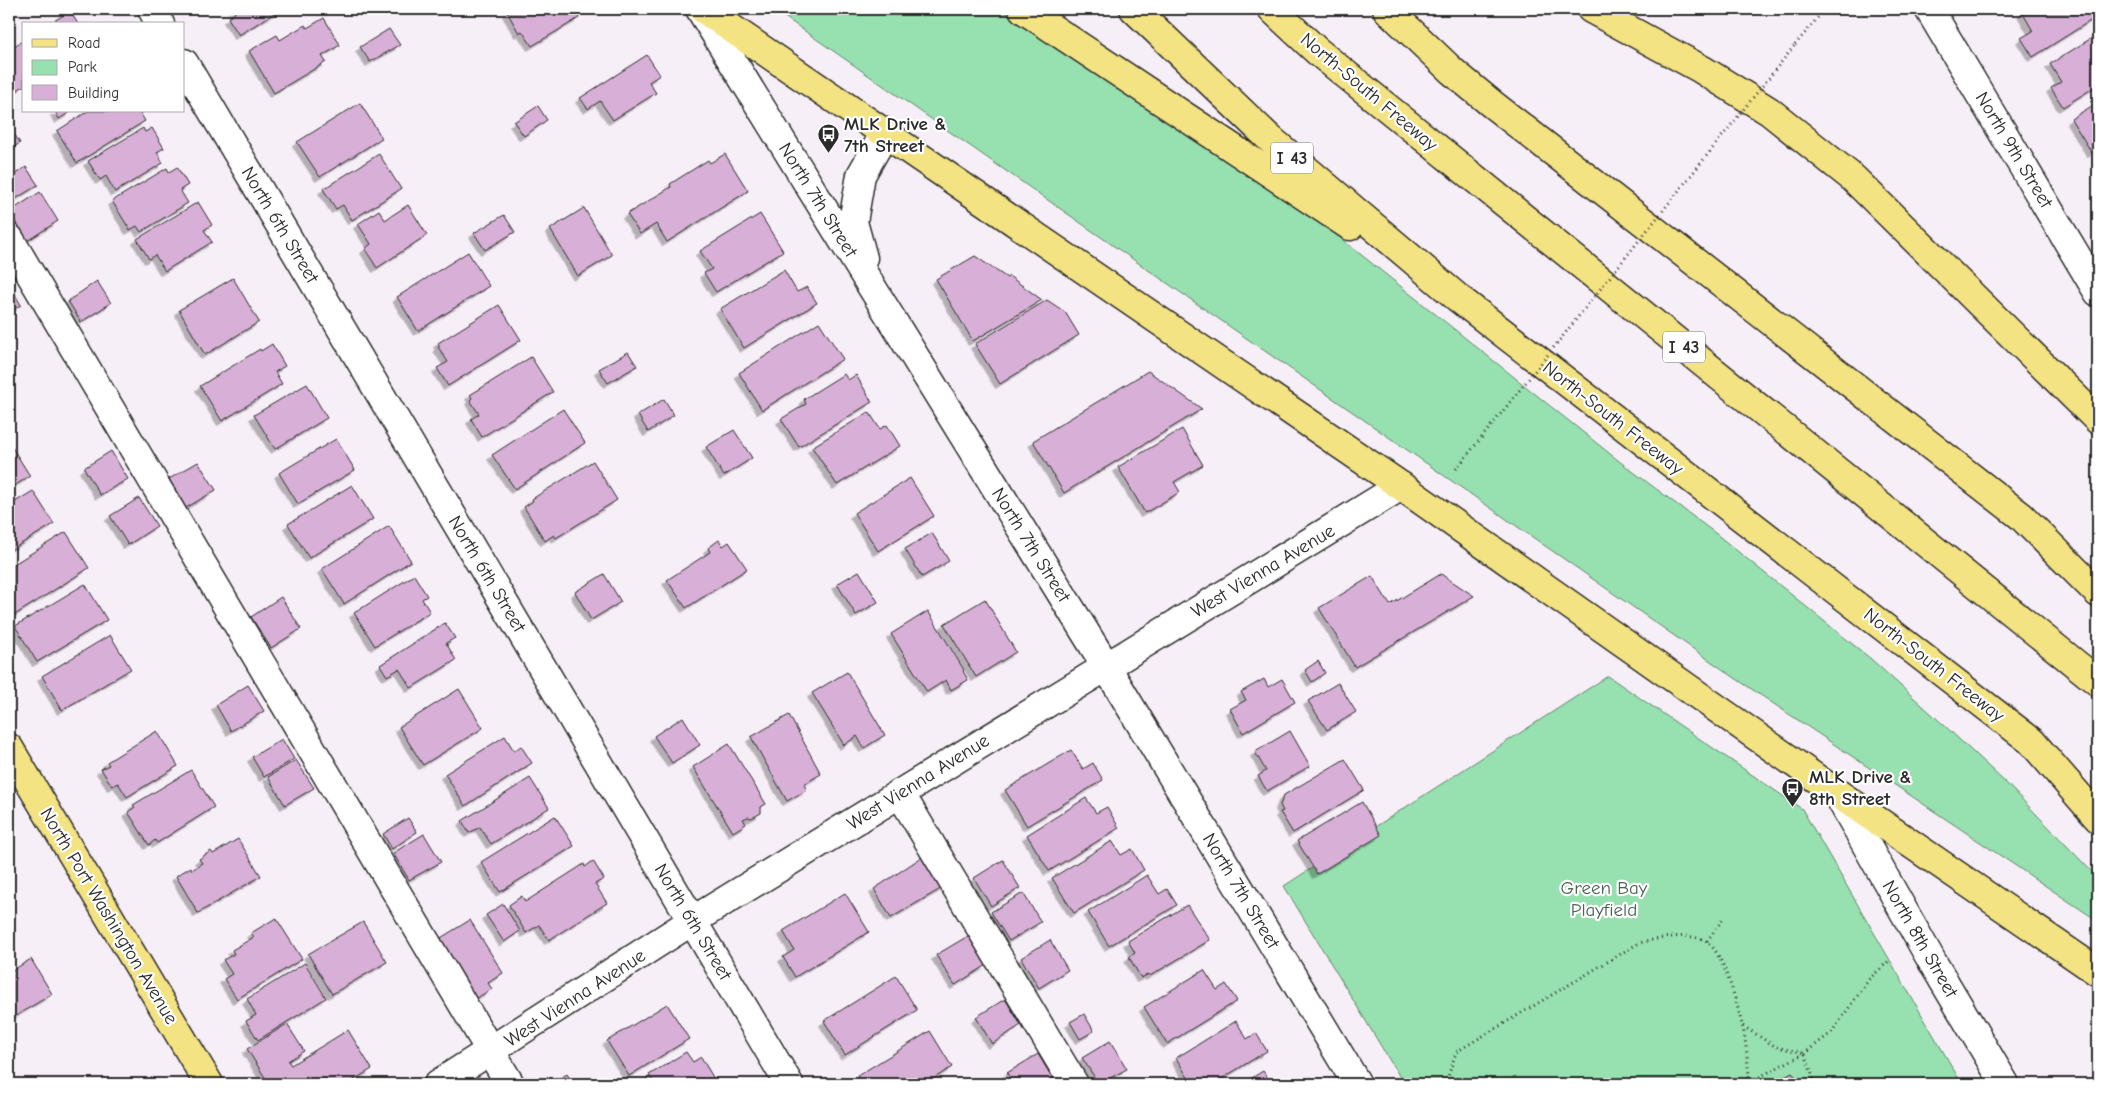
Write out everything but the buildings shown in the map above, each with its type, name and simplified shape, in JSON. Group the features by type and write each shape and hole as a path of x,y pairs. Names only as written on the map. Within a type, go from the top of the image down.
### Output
{"main road":[{"path":"701,9 1401,486 1837,793 2098,972"},
{"path":"1023,9 1458,298"},
{"name":"North-South Freeway","path":"1134,9 1269,138 1458,298 2032,741 2098,818"},
{"name":"North-South Freeway","path":"1272,9 1317,51 2098,682"},
{"path":"1387,9 1452,71 1492,104 2021,516 2098,593"},
{"path":"1591,9 1701,69 1769,110 1854,179 2098,420"},
{"name":"North Port Washington Avenue","path":"9,748 209,1084"}],"street":[{"path":"152,9 159,22"},
{"name":"North 7th Street","path":"701,9 1106,666 1357,1084"},
{"name":"North 9th Street","path":"1929,9 2098,292"},
{"name":"North 6th Street","path":"185,65 790,1084"},
{"path":"870,284 853,222 861,175 885,133"},
{"path":"9,238 510,1084"},
{"name":"West Vienna Avenue","path":"438,1084 491,1052 692,921 1401,486"},
{"path":"900,793 1074,1084"},
{"name":"North 8th Street","path":"1837,793 1933,963 2005,1084"}],"path":[{"path":"1456,469 1795,44 1825,9"},
{"path":"1707,941 1723,919"},
{"path":"1450,1084 1447,1080 1456,1052 1639,943 1667,937 1693,938 1707,941 1719,956 1743,1026 1750,1082"},
{"path":"1746,1084 1806,1053 1830,1033 1870,978 1890,960"},
{"path":"1743,1026 1776,1047 1806,1053"},
{"path":"1806,1053 1815,1084"}],"green space":[{"path":"773,9 1000,9 1329,229 1619,461 1715,533 1871,659 2007,784 2098,878 2098,921 1735,678"},
{"name":"Green Bay Playfield","path":"1608,676 1802,809 1962,1084 1404,1084 1284,886"}],"place":[{"name":"MLK Drive & 7th Street","path":"828,154"},
{"name":"MLK Drive & 8th Street","path":"1793,807"}]}
